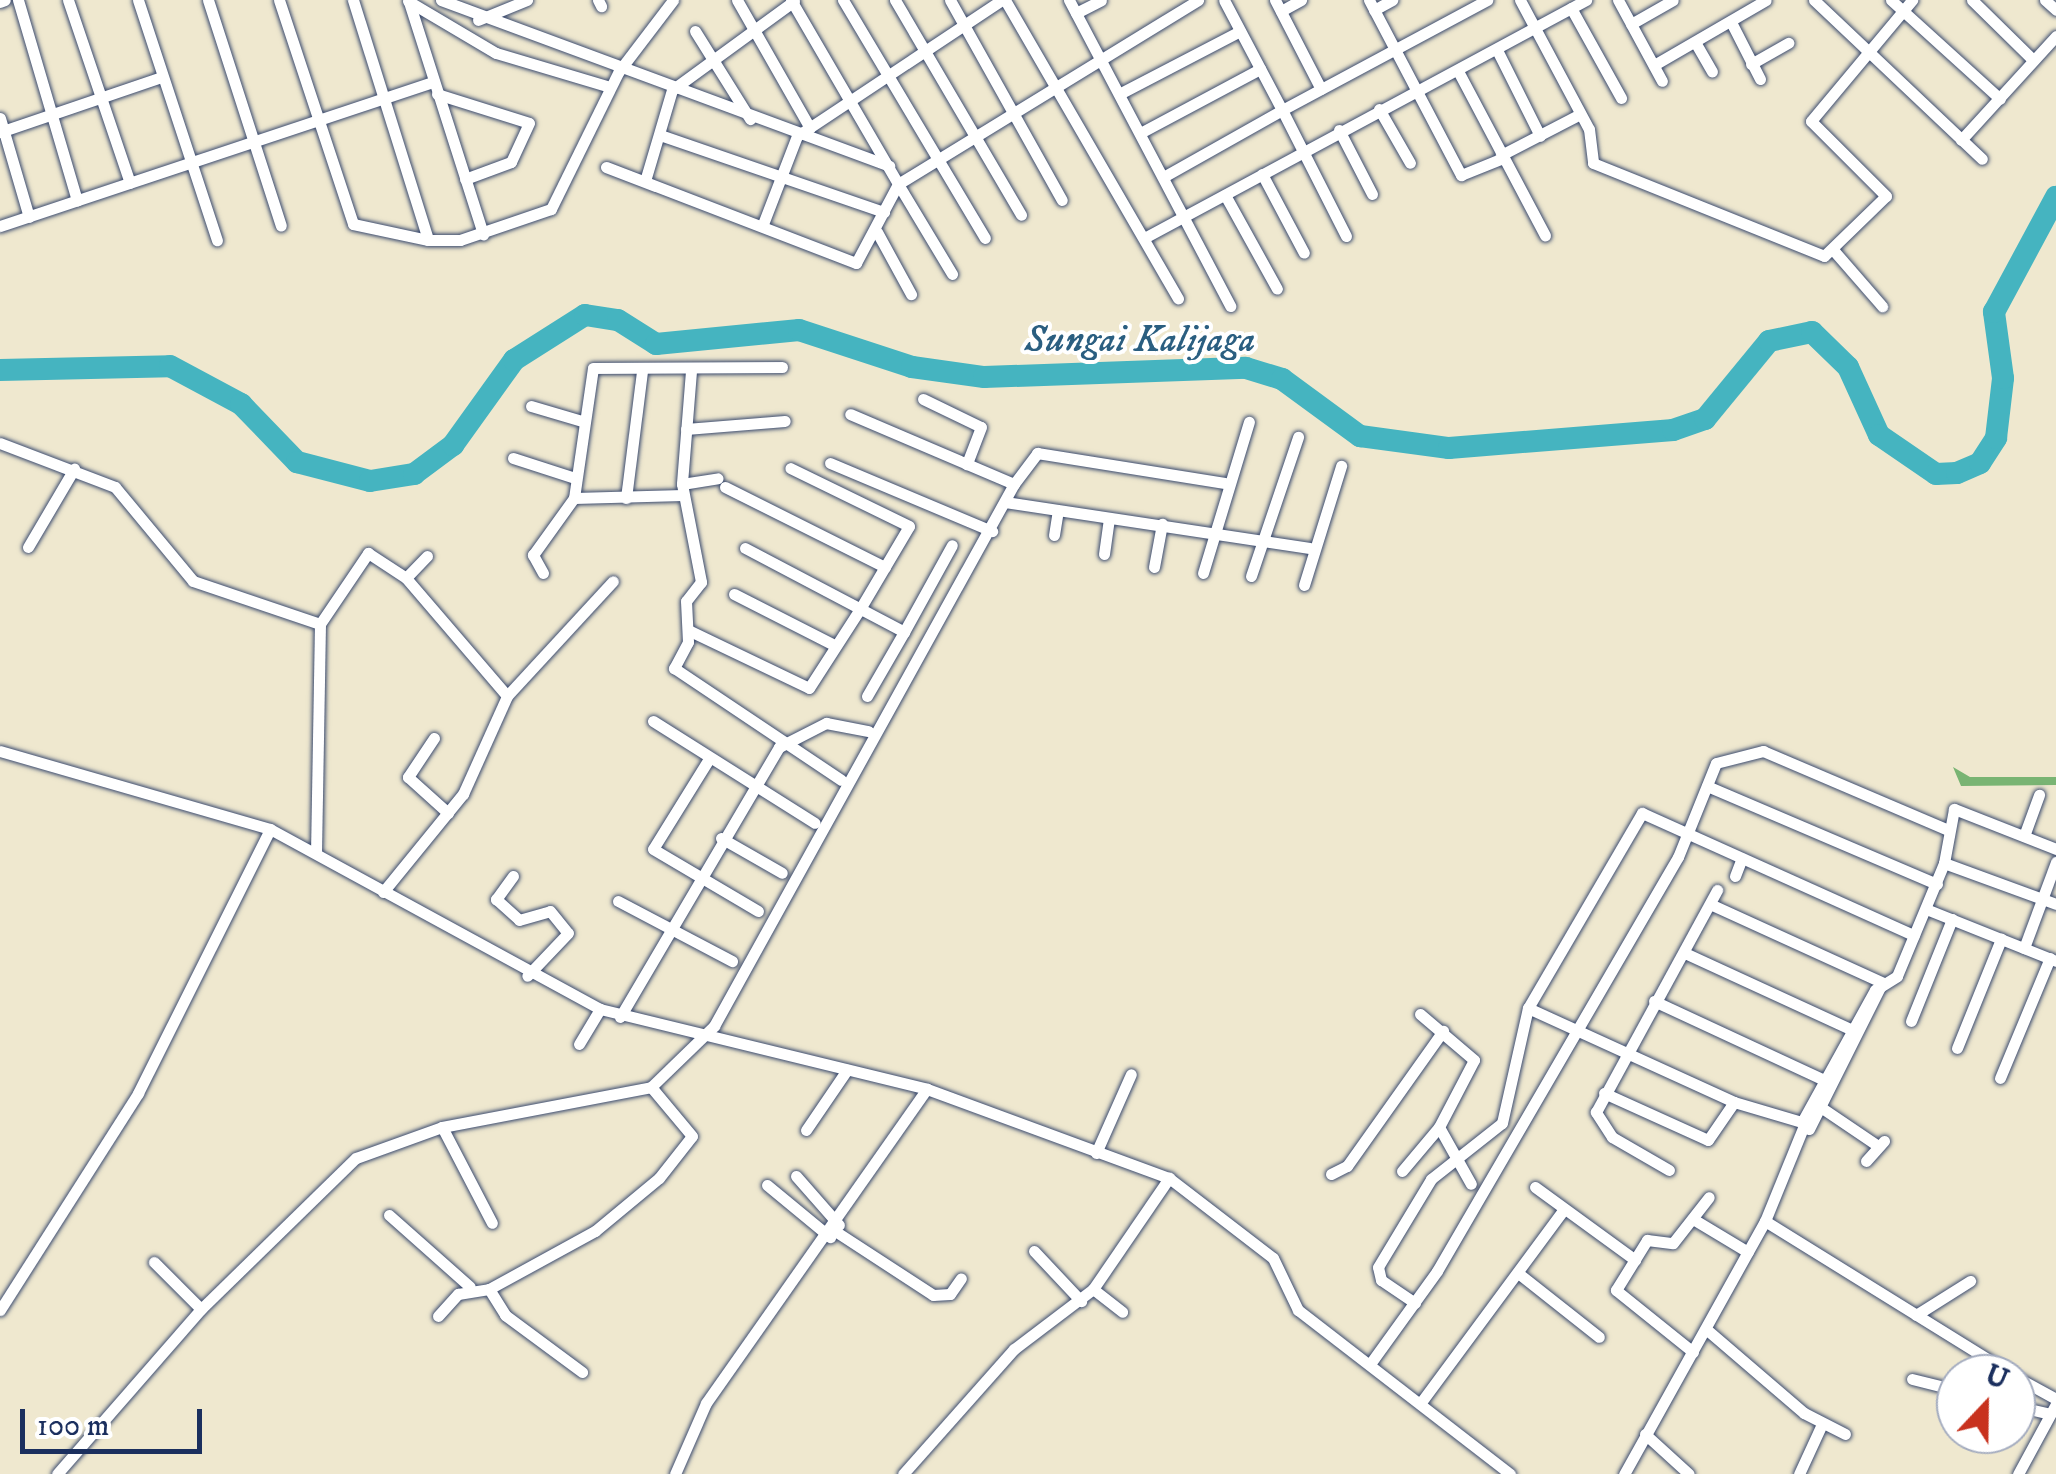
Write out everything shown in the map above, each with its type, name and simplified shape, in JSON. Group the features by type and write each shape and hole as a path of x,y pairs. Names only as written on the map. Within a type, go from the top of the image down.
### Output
{"street":[{"path":"18,0 77,200"},
{"path":"68,0 130,183"},
{"path":"138,0 217,240"},
{"path":"208,0 281,226"},
{"path":"279,0 354,226 428,240 483,234 551,209 619,71 674,0"},
{"path":"353,0 428,240"},
{"path":"441,0 478,20 889,166"},
{"path":"478,20 527,0"},
{"path":"738,0 810,128"},
{"path":"843,0 985,238"},
{"path":"895,0 1020,214"},
{"path":"950,0 1062,200"},
{"path":"763,224 797,136 1003,0 1054,84 1133,231 1146,237 1178,299"},
{"path":"1069,0 1142,132 1230,306"},
{"path":"1076,13 1101,0"},
{"path":"606,167 763,224 856,264 877,232 898,184 1100,55 1198,0"},
{"path":"1224,0 1346,236"},
{"path":"1301,0 1278,6 1322,89"},
{"path":"1392,0 1372,5 1461,174 1580,114"},
{"path":"1165,176 1487,0"},
{"path":"1520,0 1580,114 1593,162 1767,239 1835,252 1882,306"},
{"path":"1146,237 1184,213 1586,0"},
{"path":"1618,0 1662,81"},
{"path":"1631,24 1673,0"},
{"path":"1654,65 1766,0"},
{"path":"1814,0 1982,159"},
{"path":"1891,0 2000,98"},
{"path":"1835,252 1886,196 1810,126 1863,49 1912,0"},
{"path":"1972,0 2033,60"},
{"path":"2046,0 2056,10"},
{"path":"408,1 496,53 610,87"},
{"path":"408,1 483,234"},
{"path":"645,181 672,90 793,1 952,274"},
{"path":"1571,8 1621,98"},
{"path":"1731,22 1760,79"},
{"path":"695,30 750,118"},
{"path":"1121,94 1240,31"},
{"path":"1962,140 2056,36"},
{"path":"1696,42 1712,71"},
{"path":"1751,64 1788,43"},
{"path":"1497,50 1540,136"},
{"path":"1142,132 1260,69"},
{"path":"1458,71 1545,235"},
{"path":"2,131 162,77"},
{"path":"0,226 381,98 435,88 529,124 512,162 465,179"},
{"path":"1379,109 1410,163"},
{"path":"0,118 30,217"},
{"path":"1339,130 1372,194"},
{"path":"660,135 884,212"},
{"path":"1262,174 1304,253"},
{"path":"1224,195 1276,289"},
{"path":"877,232 912,294"},
{"path":"543,574 534,555 574,498 582,421 593,368 692,371 782,366"},
{"path":"626,498 642,371"},
{"path":"692,371 683,489 702,582 686,601 688,630 677,674 779,747 840,780"},
{"path":"923,399 978,422 967,464"},
{"path":"532,406 582,421"},
{"path":"850,414 1014,484"},
{"path":"686,428 785,421"},
{"path":"1202,573 1224,483 1249,422"},
{"path":"1251,576 1260,536 1298,437"},
{"path":"0,443 74,469 130,501 186,577 320,624"},
{"path":"57,1474 201,1310 356,1158 442,1127 651,1087 704,1039 992,531 1014,484 1037,453 1224,483"},
{"path":"513,458 575,478"},
{"path":"830,463 992,531"},
{"path":"1304,585 1310,548 1341,466"},
{"path":"688,630 809,688 860,609 909,526 790,468"},
{"path":"28,547 74,469"},
{"path":"574,498 626,498 722,482 885,567"},
{"path":"1005,502 1260,536 1310,548"},
{"path":"1054,535 1058,511"},
{"path":"1104,554 1109,518"},
{"path":"1154,568 1162,524"},
{"path":"867,696 952,545"},
{"path":"745,548 904,632"},
{"path":"316,852 320,624 362,556 380,555 406,578 507,696"},
{"path":"406,578 426,556"},
{"path":"384,892 448,813 507,696 613,581"},
{"path":"734,594 836,646"},
{"path":"653,721 708,762 815,823"},
{"path":"620,1016 696,878 779,747 826,723 868,732"},
{"path":"434,738 408,777 448,813"},
{"path":"0,751 270,829 527,976 600,1009 704,1039 927,1089 1169,1178 1272,1258 1295,1306 1422,1400 1510,1474"},
{"path":"1370,1364 1414,1303 1484,1191 1689,834 1707,786 1724,756 1763,751 1948,830"},
{"path":"708,762 653,848 696,878 758,911"},
{"path":"1707,786 1936,884"},
{"path":"2024,836 2040,795"},
{"path":"1817,1104 1824,1080 1852,1030 1882,985 1897,976 1944,863 1954,808 2056,849"},
{"path":"1414,1303 1378,1267 1441,1170 1502,1122 1528,1008 1640,814 1914,934"},
{"path":"0,1310 138,1093 270,829"},
{"path":"721,838 782,874"},
{"path":"1735,876 1742,858"},
{"path":"2024,948 2056,862"},
{"path":"1944,863 2056,904"},
{"path":"512,876 496,899 519,920 550,910 568,933 527,976"},
{"path":"1670,1170 1601,1127 1604,1093 1622,1051 1687,954 1717,890"},
{"path":"618,901 732,961"},
{"path":"1710,904 1882,985"},
{"path":"1926,909 2053,960 2000,1078"},
{"path":"1911,1021 1952,919"},
{"path":"1956,1048 2001,939"},
{"path":"1687,954 1852,1030"},
{"path":"1624,1474 1765,1221 1806,1125 1882,985"},
{"path":"1654,1002 1824,1080"},
{"path":"1528,1008 1734,1102 1806,1125"},
{"path":"579,1044 600,1009"},
{"path":"1402,1171 1439,1127 1474,1060 1420,1014"},
{"path":"1331,1174 1347,1166 1442,1031"},
{"path":"806,1130 847,1070"},
{"path":"1096,1153 1131,1074"},
{"path":"388,1215 470,1287 489,1289 595,1231 689,1144 692,1136 651,1087"},
{"path":"675,1474 706,1403 835,1231 927,1089"},
{"path":"1604,1093 1708,1140 1734,1102"},
{"path":"1817,1104 1881,1144 1866,1161"},
{"path":"1502,1122 1518,1129"},
{"path":"442,1127 492,1223"},
{"path":"1439,1127 1454,1160 1471,1184"},
{"path":"1441,1170 1484,1191"},
{"path":"796,1176 835,1231"},
{"path":"903,1474 1014,1348 1093,1289 1169,1178"},
{"path":"768,1185 933,1296 950,1294 961,1278"},
{"path":"1535,1187 1635,1260"},
{"path":"1693,1352 1616,1295 1647,1240 1672,1243 1709,1197"},
{"path":"1422,1400 1564,1209"},
{"path":"1693,1219 1748,1252"},
{"path":"1765,1221 1980,1354"},
{"path":"1034,1252 1081,1301"},
{"path":"154,1262 201,1310"},
{"path":"1518,1273 1599,1337"},
{"path":"1916,1315 1970,1281"},
{"path":"438,1316 470,1287"},
{"path":"489,1289 505,1315 582,1372"},
{"path":"1093,1289 1122,1312"},
{"path":"1706,1329 1822,1424 1845,1434"},
{"path":"1912,1379 1936,1385"},
{"path":"2018,1474 2054,1406"},
{"path":"1799,1474 1822,1424"},
{"path":"1645,1434 1689,1474"}],"green space":[{"path":"1953,767 1970,777 2056,777 2056,785 1961,786"}],"waterway":[{"name":"Sungai Kalijaga","path":"0,370 170,366 241,404 297,462 370,481 414,474 453,445 514,360 585,315 618,320 656,344 799,330 912,367 984,377 1246,368 1282,379 1360,436 1449,448 1673,430 1705,419 1769,341 1812,332 1848,367 1879,435 1936,474 1957,473 1980,463 1996,438 2003,378 1994,312 2056,197"}]}
